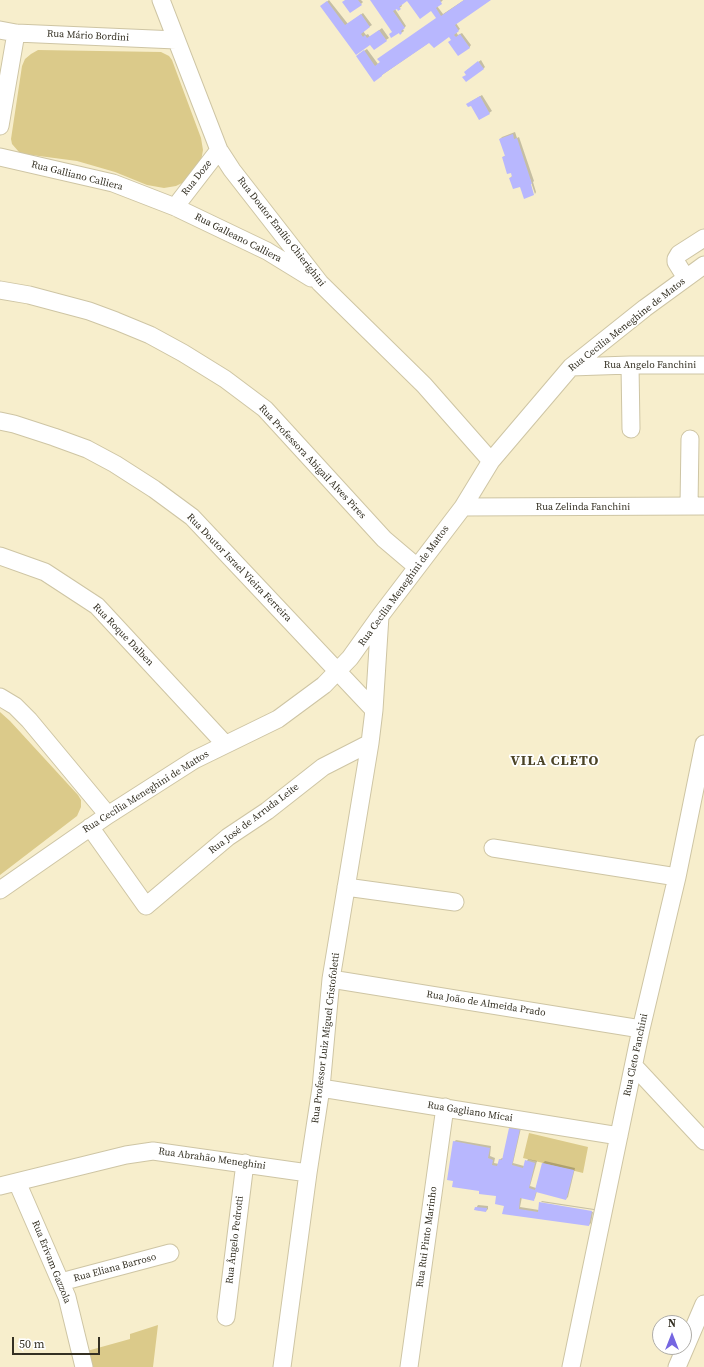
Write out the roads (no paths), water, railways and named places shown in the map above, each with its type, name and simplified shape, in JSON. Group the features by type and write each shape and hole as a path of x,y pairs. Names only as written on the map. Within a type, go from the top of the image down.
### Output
{"street":[{"name":"Rua Doutor Emílio Chierighini","path":"161,0 219,150 320,283 424,385 491,461"},
{"name":"Rua Mário Bordini","path":"8,31 176,40"},
{"path":"0,126 8,31"},
{"name":"Rua Doze","path":"175,206 219,150"},
{"name":"Rua Galliano Calliera","path":"0,157 113,183 175,206"},
{"name":"Rua Galleano Calliera","path":"175,206 267,252 320,283"},
{"path":"267,252 279,248 284,237"},
{"path":"686,278 676,262 676,259 679,254 704,238"},
{"name":"Rua Cecilia Meneghine de Matos","path":"491,461 571,367 644,308 704,265"},
{"name":"Rua Professora Abigail Alves Pires","path":"0,290 29,295 116,320 150,335 225,379 265,409 384,539 417,567"},
{"path":"630,364 631,429"},
{"name":"Rua Angelo Fanchini","path":"571,367 630,364 704,365"},
{"name":"Rua Doutor Israel Vieira Ferreira","path":"0,421 14,424 87,449 115,464 154,489 192,517 337,673"},
{"path":"690,439 696,506"},
{"name":"Rua Cecília Meneghini de Mattos","path":"0,890 90,827 194,760 278,719 324,685 350,658 463,507 491,461"},
{"name":"Rua Zelinda Fanchini","path":"463,507 696,506"},
{"name":"Rua Roque Dalben","path":"0,556 45,572 97,606 225,744"},
{"name":"Rua Professor Luiz Miguel Cristofoletti","path":"282,1367 321,1088 331,979 370,743 374,710 380,616"},
{"path":"337,673 374,710"},
{"path":"0,697 15,706 29,720 108,815"},
{"name":"Rua José de Arruda Leite","path":"90,827 146,906 228,837 267,811 323,767 370,743"},
{"name":"Rua Cleto Fanchini","path":"572,1367 641,1029 677,877 704,744"},
{"path":"493,848 677,877"},
{"path":"346,887 455,902"},
{"name":"Rua João de Almeida Prado","path":"331,979 641,1029"},
{"path":"634,1066 704,1141"},
{"name":"Rua Gagliano Micai","path":"321,1088 619,1136"},
{"name":"Rua Rui Pinto Marinho","path":"409,1367 445,1108"},
{"name":"Rua Abrahão Meneghini","path":"0,1186 126,1155 153,1150 308,1173"},
{"name":"Rua Ângelo Pedrotti","path":"226,1318 245,1163"},
{"name":"Rua Erivam Gazzola","path":"17,1182 67,1297 84,1367"},
{"name":"Rua Eliana Barroso","path":"61,1282 170,1254"},
{"path":"677,1367 704,1304"}],"district":[{"name":"VILA CLETO","path":"555,761"}]}
